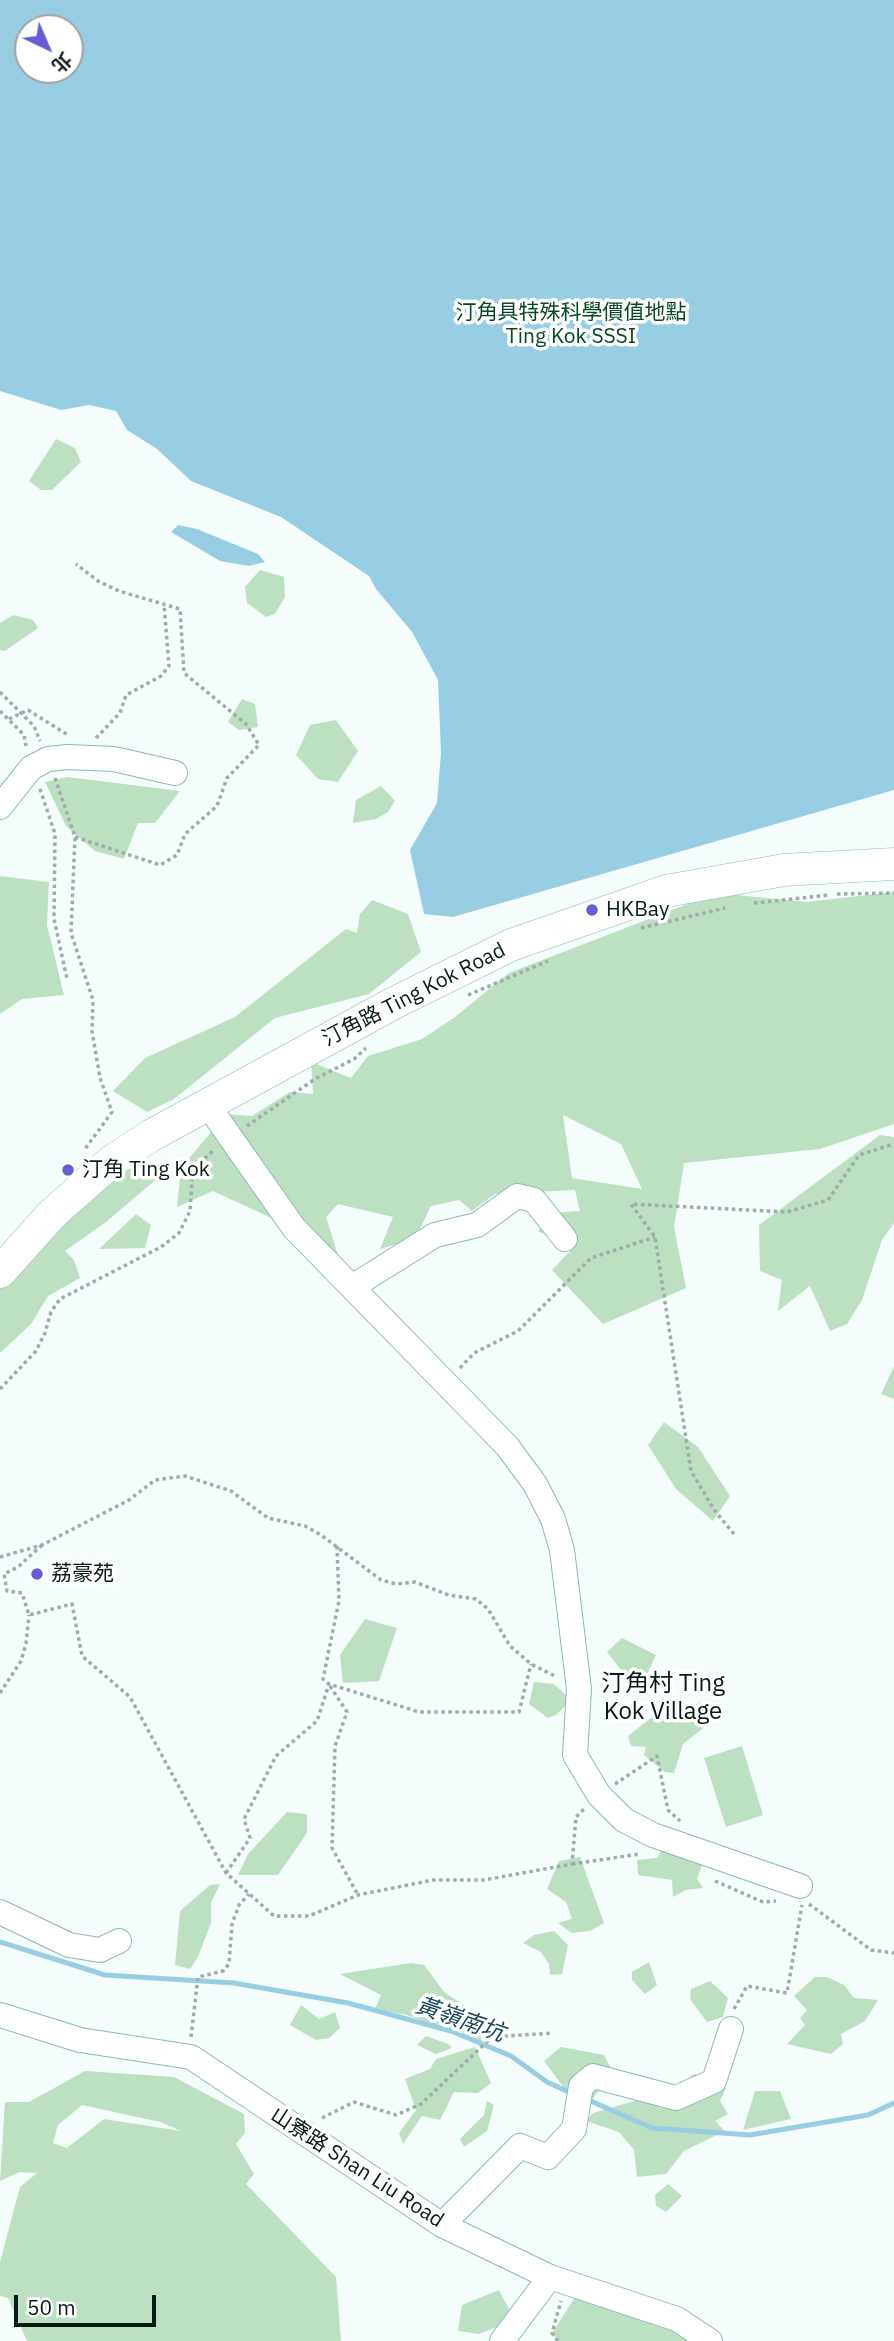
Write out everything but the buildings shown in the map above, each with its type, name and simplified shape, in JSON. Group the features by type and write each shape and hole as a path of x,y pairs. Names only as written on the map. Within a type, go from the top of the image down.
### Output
{"main road":[{"name":"汀角路 Ting Kok Road","path":"1,1267 52,1214 113,1161 206,1104 394,1003 511,945 666,891 784,870 894,864"}],"street":[{"path":"0,807 40,764 68,757 114,759 175,773"},
{"path":"206,1104 295,1228 515,1455 550,1510 562,1550 579,1689 575,1755 599,1795 624,1819 653,1835 802,1893"},
{"path":"352,1287 435,1235 477,1225 517,1196 534,1200 565,1239"},
{"path":"0,1912 69,1945 100,1950 119,1941"},
{"name":"山寮路 Shan Liu Road","path":"0,2015 80,2040 189,2057 442,2225 558,2280 677,2319 710,2341"},
{"path":"442,2225 520,2146 548,2157 574,2129 582,2086 593,2076 676,2098 714,2081 732,2029"},
{"path":"502,2341 558,2280"}],"path":[{"path":"75,837 160,865 177,855 185,834 217,806 227,778 259,745 246,724 184,673 180,609 98,582 76,564"},
{"path":"85,737 94,739 120,713 126,695 161,676 169,666 164,604"},
{"path":"0,692 34,726 55,834 54,919 67,979"},
{"path":"9,719 27,710 65,734 75,736"},
{"path":"0,712 24,735 75,837 71,933 93,1000 92,1031 100,1078 112,1112 85,1149"},
{"path":"744,904 834,894 894,893"},
{"path":"638,929 732,906"},
{"path":"466,996 553,959"},
{"path":"0,1389 36,1351 46,1333 51,1312 60,1298 162,1247 179,1233 190,1211 193,1169 229,1139 315,1079 354,1059 370,1044"},
{"path":"734,1534 715,1511 691,1471 655,1237 631,1204 787,1212 828,1200 859,1155 894,1144"},
{"path":"446,1382 474,1353 518,1331 591,1258 655,1237"},
{"path":"0,1557 42,1545 130,1500 155,1480 173,1475 194,1478 231,1491 268,1518 305,1526 337,1546 381,1580 396,1584 415,1582 484,1604 510,1646 531,1664 579,1689"},
{"path":"0,1693 21,1661 29,1615 22,1593 7,1591 4,1574 18,1567 42,1545"},
{"path":"337,1546 339,1601 323,1679 347,1712 335,1746 332,1848 358,1895"},
{"path":"29,1615 72,1604 82,1656 130,1698 226,1873 274,1916 309,1916 358,1895 433,1880 484,1880 652,1852"},
{"path":"329,1684 419,1712 519,1712 531,1664"},
{"path":"226,1873 250,1838 244,1819 276,1756 317,1721 329,1684"},
{"path":"572,1864 576,1817 599,1795"},
{"path":"712,1880 763,1902 776,1901"},
{"path":"732,2029 732,2012 747,1986 787,1993 802,1893"},
{"path":"189,2057 198,1977 223,1971 229,1964 232,1924 239,1905 249,1894"},
{"path":"298,2130 354,2102 396,2115 421,2104 492,2037 553,2033"},
{"path":"558,2280 552,2333 558,2341"}],"green space":[{"path":"56,439 75,448 81,462 52,490 41,490 29,481"},
{"path":"260,570 284,577 285,597 275,614 266,617 247,603 245,587"},
{"path":"13,615 33,620 38,628 5,651 0,650 0,623"},
{"path":"242,699 255,704 258,727 239,730 228,722"},
{"path":"336,720 358,751 338,782 318,779 296,755 310,725"},
{"path":"67,777 180,791 155,823 138,823 124,859 95,851 66,826 45,782"},
{"path":"381,786 395,801 388,812 376,819 353,823 356,800"},
{"path":"0,876 49,882 47,925 64,995 22,999 0,1014"},
{"path":"894,892 894,1124 820,1149 684,1163 674,1227 686,1288 603,1324 552,1270 573,1248 538,1231 550,1213 580,1211 575,1190 495,1194 472,1211 459,1200 431,1206 415,1239 380,1249 393,1217 338,1204 326,1217 340,1262 276,1220 213,1191 177,1207 181,1168 226,1114 252,1116 290,1092 313,1094 311,1062 351,1078 368,1056 422,1039 455,1017 509,973 716,893 807,902","holes":["563,1115 621,1144 642,1189 572,1178"]},
{"path":"372,900 408,914 421,952 369,994 275,1018 174,1099 147,1112 113,1091 145,1058 235,1017 346,929 357,933 360,914"},
{"path":"880,1135 894,1137 894,1223 882,1240 862,1300 847,1324 830,1331 810,1286 778,1311 782,1280 760,1271 759,1225"},
{"path":"132,1160 165,1172 106,1222 65,1251 74,1260 80,1278 48,1296 31,1324 0,1353 0,1286 10,1272"},
{"path":"136,1214 151,1225 145,1248 99,1249"},
{"path":"894,1366 894,1399 881,1394"},
{"path":"664,1422 698,1447 730,1496 713,1521 676,1489 648,1445"},
{"path":"365,1619 397,1628 379,1681 343,1683 340,1655"},
{"path":"622,1638 656,1655 643,1683 620,1669 607,1652"},
{"path":"534,1682 554,1684 571,1700 556,1715 548,1718 529,1704"},
{"path":"700,1702 715,1719 683,1744 674,1773 665,1772 644,1755 646,1747 631,1746 628,1736 652,1717 663,1721 667,1714 685,1708 687,1710"},
{"path":"742,1746 763,1815 726,1827 704,1758"},
{"path":"287,1812 307,1814 307,1833 278,1875 238,1875 248,1854"},
{"path":"663,1847 704,1859 697,1879 703,1888 686,1890 673,1897 672,1880 638,1875 637,1860 657,1858"},
{"path":"580,1857 604,1923 590,1931 572,1933 558,1923 572,1919 566,1902 547,1889 559,1861"},
{"path":"220,1884 211,1903 211,1923 198,1957 190,1969 175,1965 180,1911 210,1885"},
{"path":"554,1931 568,1945 562,1974 550,1975 549,1964 541,1952 523,1943 534,1935"},
{"path":"649,1962 657,1985 645,1994 632,1980 632,1972"},
{"path":"411,1963 424,1965 444,1992 476,2013 482,2043 407,2015 375,2009 381,1995 340,1974"},
{"path":"815,1977 827,1977 844,1985 854,1998 878,2000 865,2021 841,2034 843,2044 831,2054 787,2044 805,2025 800,2018 807,2010 794,1996"},
{"path":"710,1981 728,1998 723,2017 707,2022 690,1999 691,1989"},
{"path":"301,2005 319,2019 335,2012 340,2028 329,2038 316,2040 290,2025"},
{"path":"426,2036 452,2048 436,2054 417,2045"},
{"path":"475,2047 491,2083 478,2093 454,2092 440,2120 422,2116 403,2144 399,2133 416,2110 405,2079 430,2069 436,2059"},
{"path":"561,2047 604,2055 613,2072 588,2105 573,2100 544,2061"},
{"path":"85,2071 174,2077 244,2114 245,2133 236,2144 254,2174 246,2184 336,2277 341,2341 27,2341 8,2298 0,2296 0,2262 20,2187 37,2173 20,2172 0,2181 5,2102 29,2102","holes":["82,2105 160,2122 181,2131 104,2119 67,2148 53,2143 58,2125"]},
{"path":"706,2073 726,2088 720,2101 728,2114 715,2121 725,2131 684,2151 666,2174 637,2177 634,2150 619,2132 586,2121 593,2113 648,2097 660,2108 683,2108 697,2094 691,2075"},
{"path":"755,2091 780,2091 791,2119 743,2130"},
{"path":"487,2101 494,2105 487,2131 464,2147 460,2139 484,2115"},
{"path":"668,2184 682,2196 666,2212 656,2206 655,2195"},
{"path":"581,2288 707,2341 558,2341 552,2333"},
{"path":"499,2290 512,2315 508,2323 479,2334 458,2331 462,2305"}],"water":[{"name":"汀角具特殊科學價值地點 Ting Kok SSSI","path":"0,0 894,0 894,790 453,917 424,914 410,850 437,803 441,753 438,680 412,632 376,589 369,576 281,517 191,481 157,449 127,430 116,411 89,405 61,410 0,391"},
{"path":"178,525 197,529 258,554 265,562 249,566 220,561 171,532"}],"waterway":[{"name":"黃嶺南坑","path":"0,1942 105,1975 234,1983 348,2003 451,2031 511,2056 547,2082 573,2094"},
{"name":"黃嶺南坑","path":"586,2099 652,2128 750,2135 868,2115 894,2103"}],"place":[{"name":"HKBay","path":"592,910"},
{"name":"汀角 Ting Kok","path":"68,1170"},
{"name":"荔豪苑","path":"37,1574"}],"district":[{"name":"汀角村 Ting Kok Village","path":"663,1698"}]}
